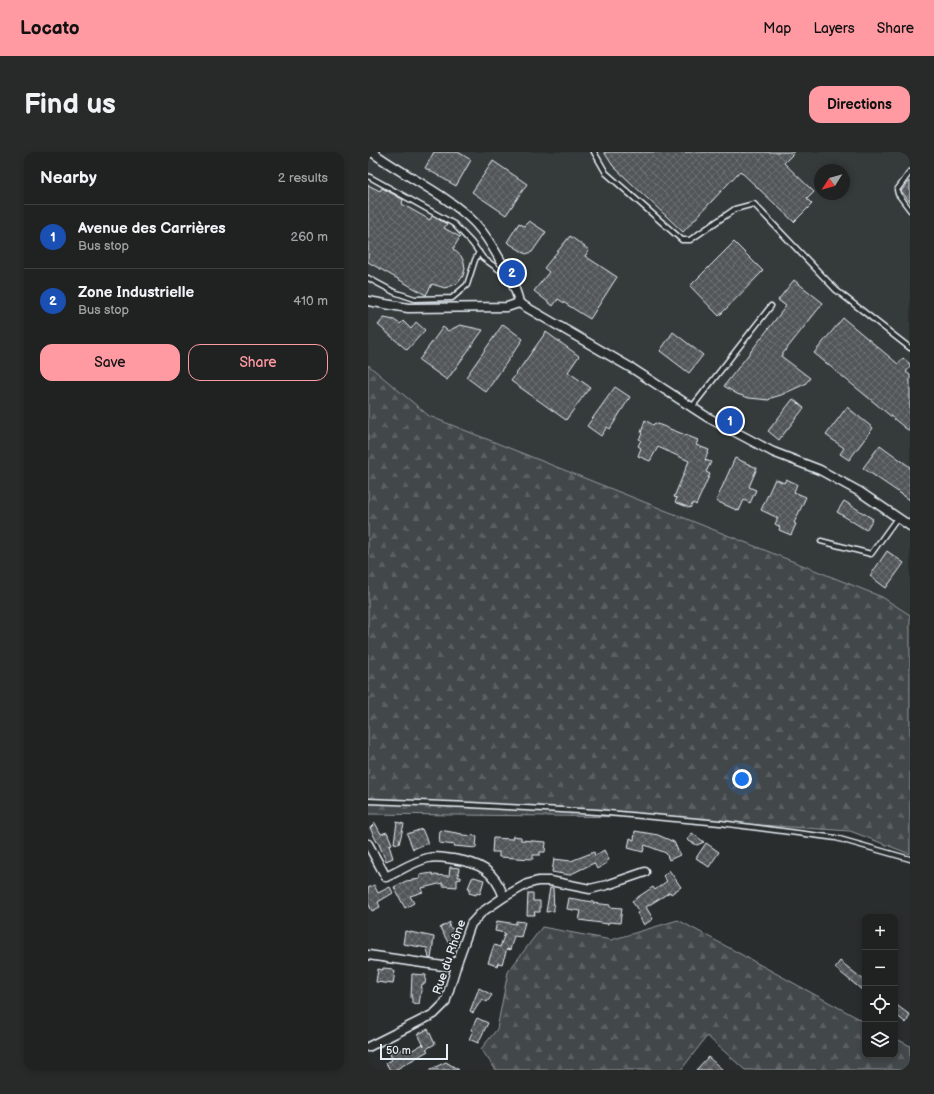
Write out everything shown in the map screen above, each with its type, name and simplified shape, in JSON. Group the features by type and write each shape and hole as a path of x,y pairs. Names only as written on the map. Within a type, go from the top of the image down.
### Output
{"street":[{"path":"372,152 390,166 452,203 476,224 494,249 509,276 517,293 519,303"},
{"path":"368,301 408,308 507,307 519,303 633,369 707,417 773,452 820,470 860,492 910,526"},
{"path":"368,844 386,877 427,858 438,857 468,861 488,870 502,890 504,897"},
{"name":"Rue du Rhône","path":"368,1047 434,1014 445,1003 471,924 482,912 504,897 527,884 538,881 550,881 590,888 607,885 645,872"},
{"path":"368,955 443,966 449,966 458,960"},
{"path":"443,966 451,975 452,982"}],"lane":[{"path":"594,152 606,173 682,240 690,240 736,209 754,204 836,290 910,348"},
{"path":"910,172 897,190 898,194 910,210"},
{"path":"368,176 454,224 486,260 509,276"},
{"path":"368,278 394,292 415,299 452,298 467,285 474,260 479,252"},
{"path":"692,407 771,306"},
{"path":"821,542 871,554 898,517"},
{"path":"368,801 590,812 720,823 836,838 910,859"}],"shaded area":[{"path":"368,152 910,152 910,615 882,597 429,416 368,365"}],"green space":[{"path":"368,365 429,416 882,597 910,615 910,854 850,831 640,817 368,814"},
{"path":"678,920 862,1020 862,1058 898,1058 898,1040 910,1046 910,1070 745,1070 707,1036 681,1070 496,1070 481,1049 497,1029 508,972 542,927 611,940"}],"building":[{"path":"434,152 458,152 471,160 456,186 425,168"},
{"path":"604,152 795,152 784,163 814,192 807,199 812,204 794,222 740,171 683,232 613,166"},
{"path":"493,161 527,184 506,215 472,192"},
{"path":"910,181 910,202 901,191"},
{"path":"368,185 380,191 382,188 402,199 402,204 430,220 432,216 447,224 444,228 460,237 453,249 461,256 464,262 465,269 463,276 458,283 445,288 432,284 426,295 368,262"},
{"path":"529,221 546,232 532,252 526,254 507,242 519,223 524,226"},
{"path":"570,236 589,250 585,256 617,277 590,319 558,299 553,306 534,291 549,272 544,268"},
{"path":"734,242 763,271 719,316 690,286"},
{"path":"794,280 823,303 781,356 810,378 805,384 769,400 749,398 737,394 724,386 786,306 778,300"},
{"path":"384,318 394,320 400,324 403,321 411,329 416,322 425,330 407,350 378,325"},
{"path":"843,318 898,364 903,358 910,364 910,367 906,372 910,375 910,432 814,353"},
{"path":"503,324 523,339 486,392 466,377"},
{"path":"460,325 483,330 447,380 419,360 443,327 448,331"},
{"path":"546,332 579,356 568,372 590,387 566,420 511,381"},
{"path":"673,332 703,355 689,373 660,351"},
{"path":"615,387 630,397 610,429 607,427 601,436 587,426"},
{"path":"793,399 804,408 779,440 768,431"},
{"path":"847,407 873,428 849,460 840,454 844,448 826,435"},
{"path":"645,420 653,425 655,423 698,440 696,445 709,450 705,460 711,462 706,472 710,474 696,505 693,503 690,508 675,502 677,498 674,497 689,461 658,447 650,461 638,456 641,448 638,446 641,440 639,439 642,434"},
{"path":"880,445 910,467 910,500 863,468"},
{"path":"735,458 757,468 749,487 756,490 750,503 744,500 739,511 716,501"},
{"path":"775,479 784,483 786,479 797,484 794,492 806,497 794,523 796,524 791,535 779,530 780,527 775,524 778,518 761,510"},
{"path":"844,501 873,519 866,530 837,512"},
{"path":"887,551 904,563 886,588 870,576"},
{"path":"397,822 404,824 399,844 394,843"},
{"path":"375,823 381,834 387,832 392,844 389,845 393,858 386,861 370,828"},
{"path":"422,829 428,843 413,849 407,834"},
{"path":"440,830 462,835 477,836 476,848 439,843"},
{"path":"635,831 658,835 674,842 680,855 669,860 666,853 645,845 643,852 628,848 630,838 634,840"},
{"path":"692,833 704,842 697,845 687,840"},
{"path":"513,836 521,837 521,840 546,842 545,852 540,852 540,855 533,855 533,859 499,857 499,852 492,852 493,838 512,839"},
{"path":"706,843 719,852 709,867 696,858"},
{"path":"604,850 609,860 597,869 594,863 569,875 552,872 554,859 571,861 594,852 595,856"},
{"path":"450,867 459,868 458,877 461,877 461,879 457,880 457,887 443,886 443,883 422,888 423,892 410,896 414,903 405,908 394,887 406,881 420,879 420,875 432,873 433,875 449,876"},
{"path":"669,870 681,887 646,907 653,919 644,925 637,913 639,912 632,901 653,887 655,890 667,881 663,876"},
{"path":"474,877 484,880 480,894 477,893 476,895 469,893 470,888 468,888 472,878"},
{"path":"374,885 378,893 390,887 393,893 378,902 380,907 372,911 368,903 368,888"},
{"path":"550,888 553,888 554,911 546,912"},
{"path":"528,893 533,893 533,901 540,901 540,912 534,912 535,915 527,915"},
{"path":"569,898 610,905 610,907 622,908 620,923 609,922 608,924 579,920 581,911 567,909"},
{"path":"497,921 516,924 516,921 525,922 521,937 514,936 510,950 507,949 502,964 498,963 497,966 488,963 494,945 500,947 505,933 495,931"},
{"path":"450,922 449,927 453,929 457,937 448,942 440,928"},
{"path":"405,931 434,937 431,959 429,958 427,948 403,944"},
{"path":"840,961 862,979 862,990 835,968"},
{"path":"383,968 393,969 393,971 395,971 393,984 376,982 378,969 383,970"},
{"path":"412,974 426,975 425,984 422,984 419,1004 412,1003"},
{"path":"479,988 492,995 487,1002 482,999 473,1013 470,1011"},
{"path":"898,1006 910,1015 906,1023 898,1016"},
{"path":"477,1018 488,1023 478,1043 469,1039 473,1031 471,1030"},
{"path":"428,1029 435,1044 426,1049 428,1051 395,1070 390,1070 386,1063 392,1060 389,1050 397,1052 407,1047 409,1052 423,1044 418,1034"},
{"path":"708,1057 723,1070 696,1070"},
{"path":"446,1062 459,1070 429,1070"}],"place":[{"name":"Zone Industrielle","path":"512,273"},
{"name":"Avenue des Carrières","path":"730,421"}]}
